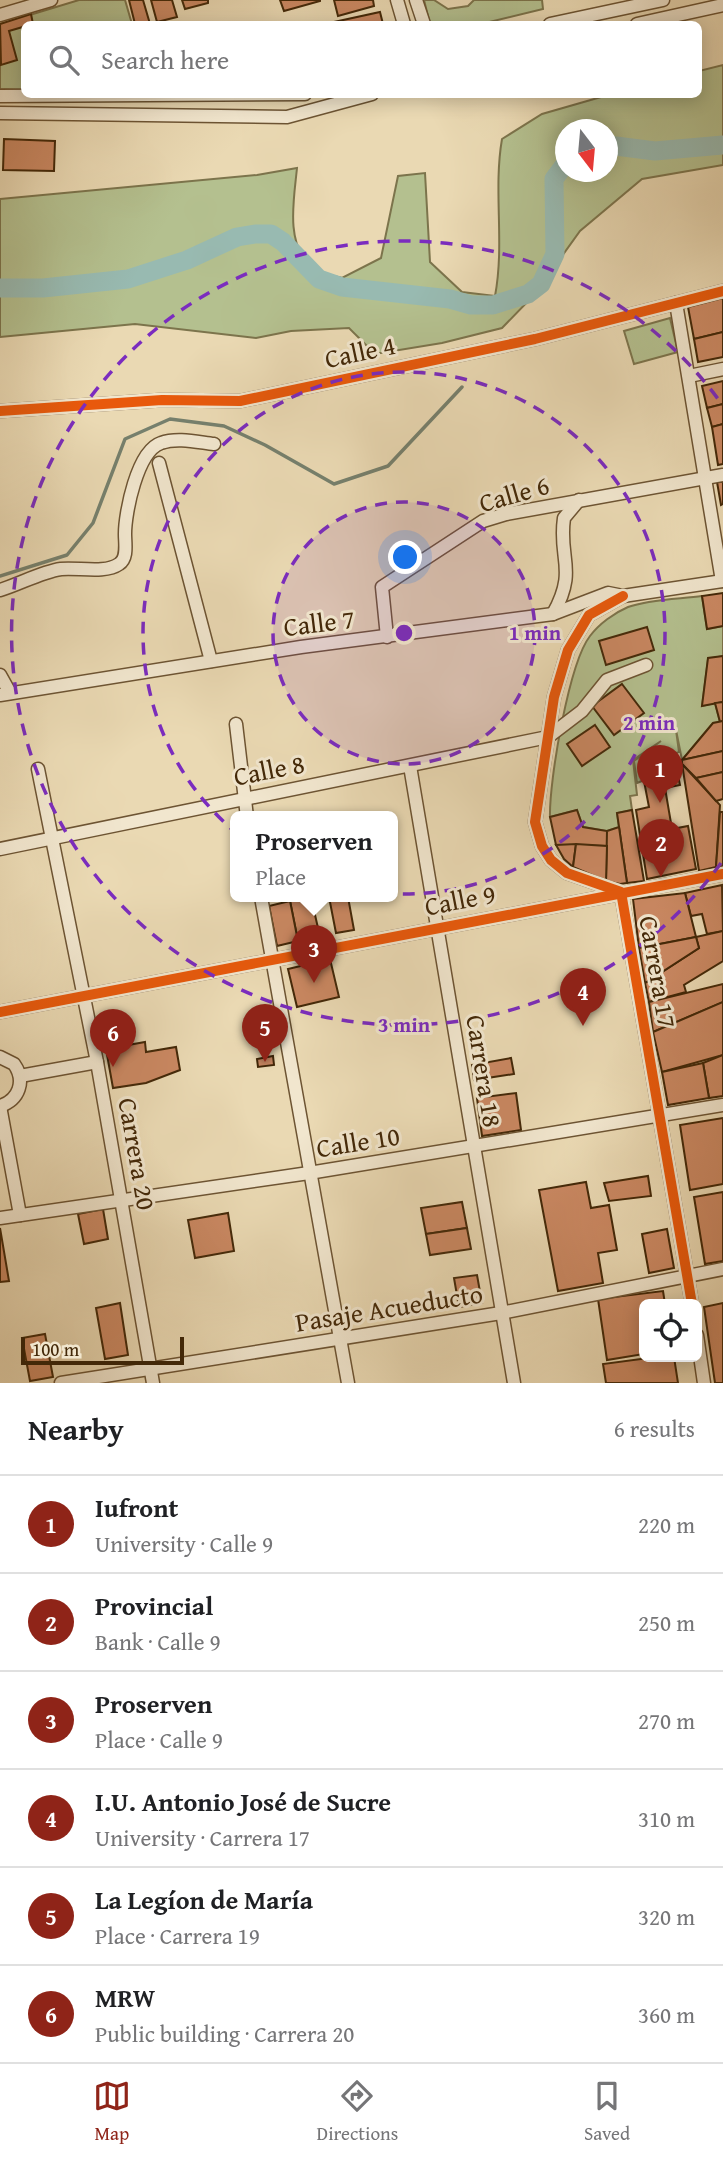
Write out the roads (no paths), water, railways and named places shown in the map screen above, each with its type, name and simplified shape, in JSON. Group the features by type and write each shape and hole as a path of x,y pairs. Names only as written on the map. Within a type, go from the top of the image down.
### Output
{"street":[{"path":"0,15 51,0"},
{"path":"397,0 403,21"},
{"path":"416,0 423,21"},
{"path":"564,21 663,0"},
{"path":"651,21 723,5"},
{"path":"0,96 21,96"},
{"path":"0,113 287,117 357,98"},
{"name":"Calle 4","path":"0,411 162,400 240,401 535,338 723,291"},
{"path":"676,303 722,581"},
{"path":"689,376 723,369"},
{"path":"0,590 59,569 111,568 120,564 125,557 125,522 132,486 153,448 163,442 180,440 214,444"},
{"path":"159,463 211,662"},
{"name":"Calle 6","path":"387,637 382,587 483,522 580,500 723,475"},
{"path":"552,614 565,590 568,559 564,518 580,500"},
{"name":"Calle 7","path":"5,694 552,614 608,593 623,596 722,581"},
{"name":"Carrera 17","path":"623,596 589,615 574,638 554,697 536,807 537,834 551,860 567,873 621,892 691,1299"},
{"path":"548,737 582,711 607,680 646,665"},
{"path":"0,675 5,694"},
{"path":"236,724 246,811"},
{"name":"Calle 8","path":"0,849 548,737"},
{"name":"Carrera 18","path":"410,766 514,1383"},
{"name":"Carrera 20","path":"38,769 85,995 153,1383"},
{"name":"Calle 9","path":"0,1012 723,874"},
{"path":"262,902 348,1383"},
{"path":"0,1056 14,1064 20,1076 16,1095 0,1106 20,1214"},
{"path":"20,1076 97,1062"},
{"name":"Calle 10","path":"0,1218 309,1173 723,1105"},
{"name":"Pasaje Acueducto","path":"61,1383 501,1313 723,1269"},
{"path":"701,1362 704,1383"}],"waterway":[{"path":"618,146 655,151 723,145"},
{"path":"0,288 43,288 128,279 187,260 237,237 271,234 283,242 319,279 342,287 450,299 471,305 493,305 528,294 541,284 555,254 555,178"},
{"path":"0,576 67,555 93,523 125,439 170,419 224,426 265,445 334,484 388,466 462,387"}],"place":[{"name":"Iufront","path":"660,803"},
{"name":"Provincial","path":"661,877"},
{"name":"Proserven","path":"314,983"},
{"name":"I.U. Antonio José de Sucre","path":"583,1026"},
{"name":"La Legíon de María","path":"265,1062"},
{"name":"MRW","path":"113,1067"}]}
